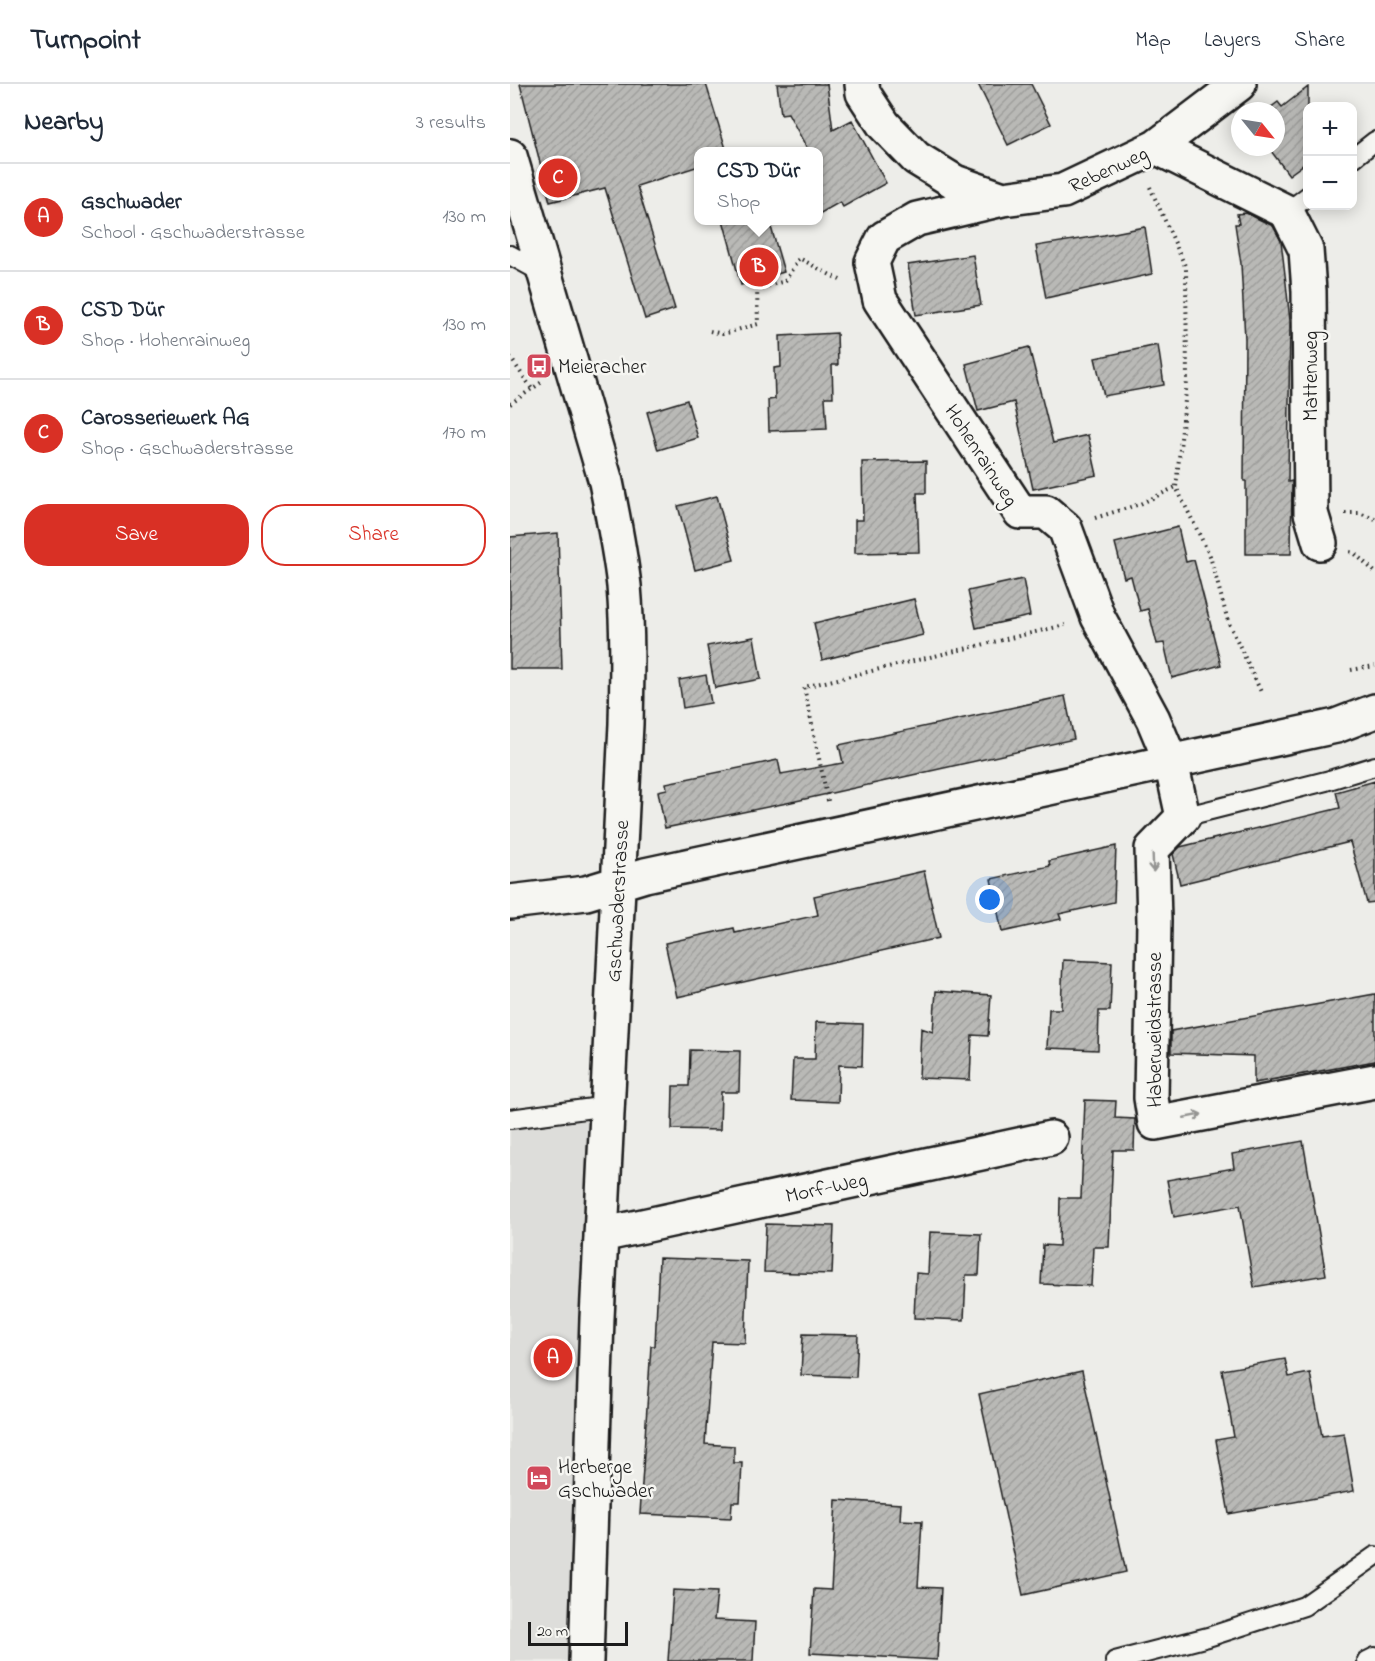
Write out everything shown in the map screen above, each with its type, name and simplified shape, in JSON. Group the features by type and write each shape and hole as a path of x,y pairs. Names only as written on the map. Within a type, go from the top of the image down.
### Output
{"street":[{"name":"Rebenweg","path":"862,84 863,93 884,124 916,158 955,182 1003,199 1063,191 1146,152 1239,84"},
{"name":"Mattenweg","path":"1146,152 1297,204 1309,291 1311,513 1320,543"},
{"name":"Gschwaderstrasse","path":"510,156 606,482 624,586 627,693 597,1318 586,1661"},
{"name":"Hohenrainweg","path":"1003,199 917,219 884,238 872,262 880,300 1020,512 1046,512 1065,528"},
{"path":"1065,528 1098,618 1153,719 1170,762 1183,818"},
{"path":"510,902 586,893 645,875 1336,726 1375,711"},
{"name":"Haberweidstrasse","path":"1183,818 1152,849 1154,921 1150,1098 1155,1123 1375,1081"},
{"name":"Morf-Weg","path":"602,1235 1051,1138"}],"lane":[{"path":"1357,156 1375,141"},
{"path":"510,255 546,274"},
{"path":"1183,818 1375,766"},
{"path":"510,1119 608,1106"},
{"path":"1115,1661 1208,1637 1304,1606 1375,1556"},
{"path":"1367,1661 1375,1657"}],"path":[{"path":"1146,152 1186,268 1187,381 1176,487 1210,556 1228,621 1262,694"},
{"path":"710,331 723,334 758,324 757,289 785,281 799,258 880,300"},
{"path":"510,357 532,389"},
{"path":"1065,528 1140,504 1176,487"},
{"path":"835,834 804,687 1098,618"},
{"path":"1351,670 1375,666"}],"shaded area":[{"path":"608,1106 586,1661 510,1661 510,1119"}],"building":[{"path":"520,84 706,84 725,147 694,147 694,168 637,186 675,309 645,319 605,188 550,202"},
{"path":"777,84 827,84 833,130 852,120 886,183 843,207 840,202 823,212 823,147 806,147 788,113 781,114"},
{"path":"978,84 1031,84 1051,124 1008,145"},
{"path":"1308,87 1308,102 1303,102 1303,165 1289,175 1275,156 1285,156 1285,105"},
{"path":"1246,213 1273,226 1281,241 1290,321 1288,482 1292,481 1291,554 1246,554 1245,339 1241,264 1235,224 1239,224 1237,214"},
{"path":"724,225 770,225 784,272 741,285"},
{"path":"1145,227 1152,274 1046,298 1036,246"},
{"path":"973,255 981,305 916,315 908,265"},
{"path":"837,333 838,365 832,365 833,397 825,397 827,429 769,431 768,400 775,399 774,368 781,367 780,336"},
{"path":"1158,345 1164,385 1104,396 1095,358"},
{"path":"1029,347 1053,443 1088,435 1097,475 1033,489 1014,402 978,411 966,364"},
{"path":"687,400 698,438 658,450 647,412"},
{"path":"926,461 926,493 917,493 919,552 855,553 855,520 863,520 862,462"},
{"path":"717,496 734,560 695,570 678,506"},
{"path":"1178,527 1186,562 1194,560 1221,665 1172,678 1164,643 1157,644 1148,609 1140,611 1131,576 1124,578 1115,543"},
{"path":"558,533 562,669 510,669 510,537"},
{"path":"1023,579 1030,616 976,628 968,591"},
{"path":"914,599 923,635 822,660 814,623"},
{"path":"754,637 761,679 715,688 707,646"},
{"path":"706,675 711,703 683,708 679,680"},
{"path":"1065,696 1074,739 665,828 658,791 667,789 666,783 778,760 781,774 843,763 839,745"},
{"path":"1375,781 1375,902 1367,903 1350,842 1180,884 1173,854 1180,847 1340,808 1336,792"},
{"path":"1116,846 1114,902 1059,914 1061,919 1002,932 991,879 1050,866 1049,861"},
{"path":"924,871 939,938 677,997 665,943 734,928 735,933 818,915 814,896"},
{"path":"1063,960 1112,962 1110,1011 1099,1011 1098,1050 1047,1048 1049,1009 1061,1009"},
{"path":"936,991 991,995 988,1036 972,1035 970,1080 919,1078 921,1028 933,1032"},
{"path":"1375,994 1375,1061 1254,1083 1254,1056 1171,1053 1171,1031"},
{"path":"816,1022 863,1024 862,1066 839,1065 838,1102 791,1100 793,1059 815,1059"},
{"path":"690,1050 740,1051 739,1092 721,1092 720,1130 672,1129 673,1086 689,1086"},
{"path":"1085,1100 1116,1101 1115,1118 1135,1119 1134,1150 1113,1150 1109,1247 1093,1247 1091,1286 1041,1284 1043,1245 1059,1246 1060,1198 1081,1198"},
{"path":"1303,1141 1326,1275 1254,1287 1240,1205 1174,1217 1167,1180 1234,1168 1232,1154"},
{"path":"766,1224 834,1226 832,1274 764,1272"},
{"path":"930,1232 981,1234 979,1275 966,1275 964,1320 914,1318 916,1273 928,1274"},
{"path":"659,1258 748,1261 745,1343 712,1342 705,1444 734,1446 734,1463 742,1463 740,1502 732,1502 731,1518 640,1514 651,1346 655,1346"},
{"path":"803,1334 858,1335 856,1377 801,1375"},
{"path":"1285,1359 1289,1377 1310,1373 1322,1436 1344,1433 1354,1491 1229,1514 1216,1440 1234,1437 1222,1370"},
{"path":"1082,1371 1126,1572 1023,1595 979,1394"},
{"path":"836,1500 901,1504 900,1520 922,1521 918,1587 941,1588 937,1660 810,1653 814,1589 831,1590"},
{"path":"673,1590 717,1592 714,1620 755,1622 753,1661 668,1661"}],"place":[{"name":"Carosseriewerk AG","path":"558,178"},
{"name":"CSD Dür","path":"759,267"},
{"name":"Meieracher","path":"539,366"},
{"name":"Gschwader","path":"553,1358"},
{"name":"Herberge Gschwader","path":"539,1478"}]}
